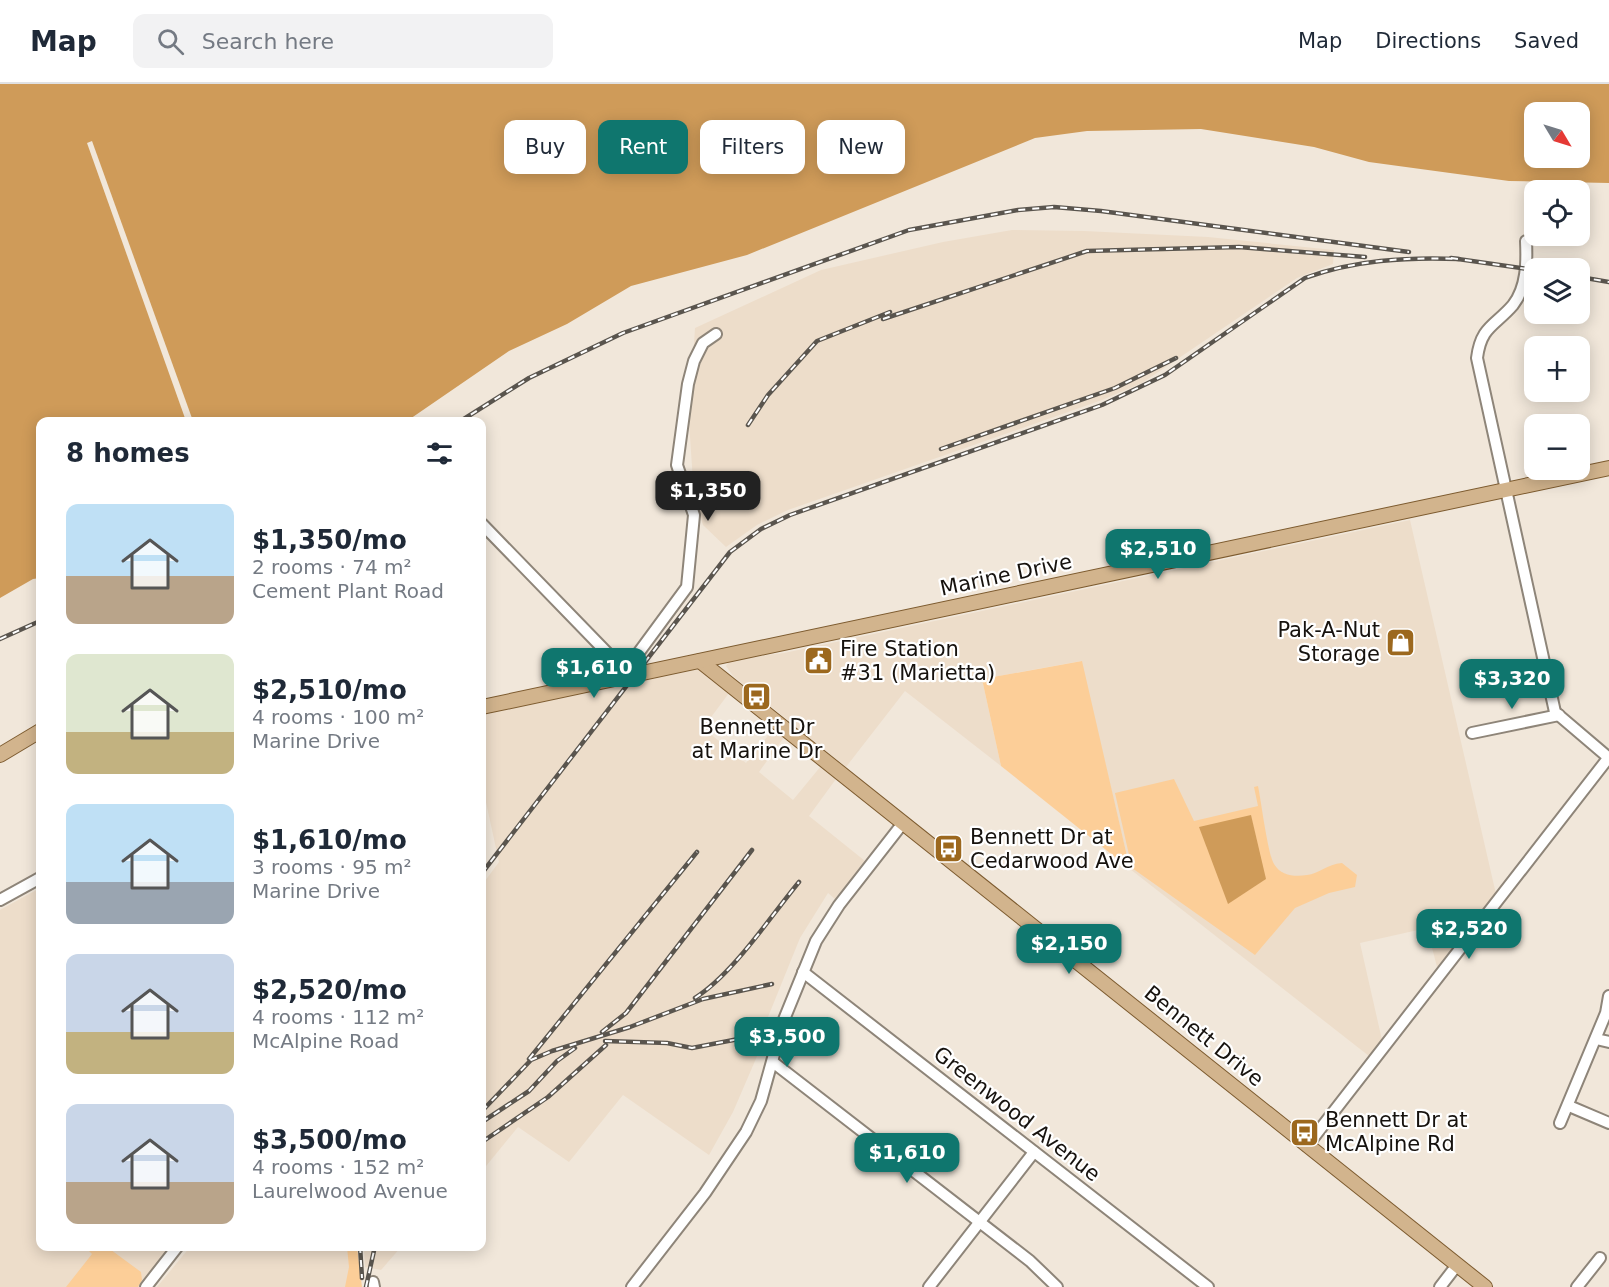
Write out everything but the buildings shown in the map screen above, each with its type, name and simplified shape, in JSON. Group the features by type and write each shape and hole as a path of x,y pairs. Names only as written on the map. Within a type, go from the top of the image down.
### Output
{"main road":[{"name":"Marine Drive","path":"486,706 1609,468"},
{"name":"Bennett Drive","path":"700,661 1485,1287"},
{"path":"0,755 36,733"}],"street":[{"path":"1307,1146 1609,757 1555,712 1477,358 1479,341 1489,326 1513,305 1522,289 1527,265 1526,246"},
{"path":"620,678 687,587 694,515 677,465 687,384 694,361 703,343 716,334"},
{"path":"486,527 617,663 620,678"},
{"path":"1472,733 1559,715"},
{"path":"632,1287 705,1193 746,1132 761,1101 774,1063 783,1022 816,941 839,905 903,823"},
{"path":"0,900 36,880"},
{"name":"Greenwood Avenue","path":"803,972 1208,1287"},
{"path":"1560,1123 1596,1039 1609,996"},
{"path":"1596,1039 1609,1042"},
{"path":"774,1063 1030,1261 1057,1287"},
{"path":"1569,1106 1609,1123"},
{"path":"929,1287 1034,1152"},
{"path":"146,1287 174,1251"},
{"path":"1577,1287 1600,1258"},
{"path":"1440,1287 1457,1265"}],"shaded area":[{"path":"0,84 1609,84 1609,183 1590,183 1590,180 1509,181 1369,162 1314,147 1201,129 1087,131 1035,138 747,255 631,286 567,324 509,351 413,417 36,417 36,579 0,598"},
{"path":"1012,230 1208,237 1334,250 1333,264 1297,278 1142,383 1102,400 788,510 757,525 726,547 703,525 694,496 689,422 695,328 821,270 943,242"},
{"path":"1410,520 1496,894 1437,967 1427,928 1360,943 1382,1040 1369,1056 1130,869 1081,661 982,679 1001,766 905,691 846,767 733,676 726,666 730,660 784,653"},
{"path":"1082,661 1130,869 1001,766 982,679"},
{"path":"699,669 729,693 703,728 746,763 775,727 785,736 759,772 793,800 821,766 836,779 809,816 865,861 835,899 828,893 800,938 768,1017 758,1054 733,1112 709,1155 623,1095 569,1162 518,1127 486,1166 486,880 499,862 486,802 486,714"},
{"path":"1174,779 1194,821 1258,806 1254,787 1258,786 1269,850 1277,868 1289,875 1302,876 1342,863 1357,875 1355,887 1329,893 1295,908 1255,955 1132,868 1115,793"},
{"path":"1251,815 1266,879 1228,904 1199,827"},
{"path":"36,890 36,1251 168,1251 139,1287 0,1287 0,910"},
{"path":"89,1251 112,1251 141,1272 142,1280 138,1287 66,1287 92,1254"},
{"path":"187,1251 349,1251 351,1270 347,1287 157,1287"},
{"path":"347,1251 358,1251 362,1287 345,1287 349,1267"},
{"path":"364,1251 398,1251 381,1270 365,1267"}],"pier":[{"path":"92,141 192,417 185,417 87,143"}],"railway":[{"path":"467,417 529,378 623,333 909,230 1018,210 1054,207 1101,211 1409,252"},
{"path":"883,319 1087,251 1239,247 1365,257"},
{"path":"1451,258 1524,269"},
{"path":"486,868 730,552 761,529 790,515 1102,405 1165,375 1305,278 1342,267 1380,261 1459,259"},
{"path":"1590,279 1609,282"},
{"path":"748,425 768,395 817,341 890,312"},
{"path":"941,449 1115,388 1176,358"},
{"path":"0,639 36,623"},
{"path":"602,1032 626,1013 752,850"},
{"path":"529,1059 697,852"},
{"path":"695,998 709,988 737,960 799,882"},
{"path":"486,1107 531,1060 552,1051 630,1027 703,999 772,984"},
{"path":"605,1041 667,1043 692,1048 754,1036"},
{"path":"486,1139 548,1097 606,1045"},
{"path":"486,1119 529,1091 557,1061 575,1048"},
{"path":"360,1251 362,1278"},
{"path":"366,1287 374,1251"}],"place":[{"name":"Pak-A-Nut Storage","path":"1401,642"},
{"name":"Fire Station #31 (Marietta)","path":"819,661"},
{"name":"Bennett Dr at Marine Dr","path":"757,696"},
{"name":"Bennett Dr at Cedarwood Ave","path":"949,849"},
{"name":"Bennett Dr at McAlpine Rd","path":"1304,1132"}]}
